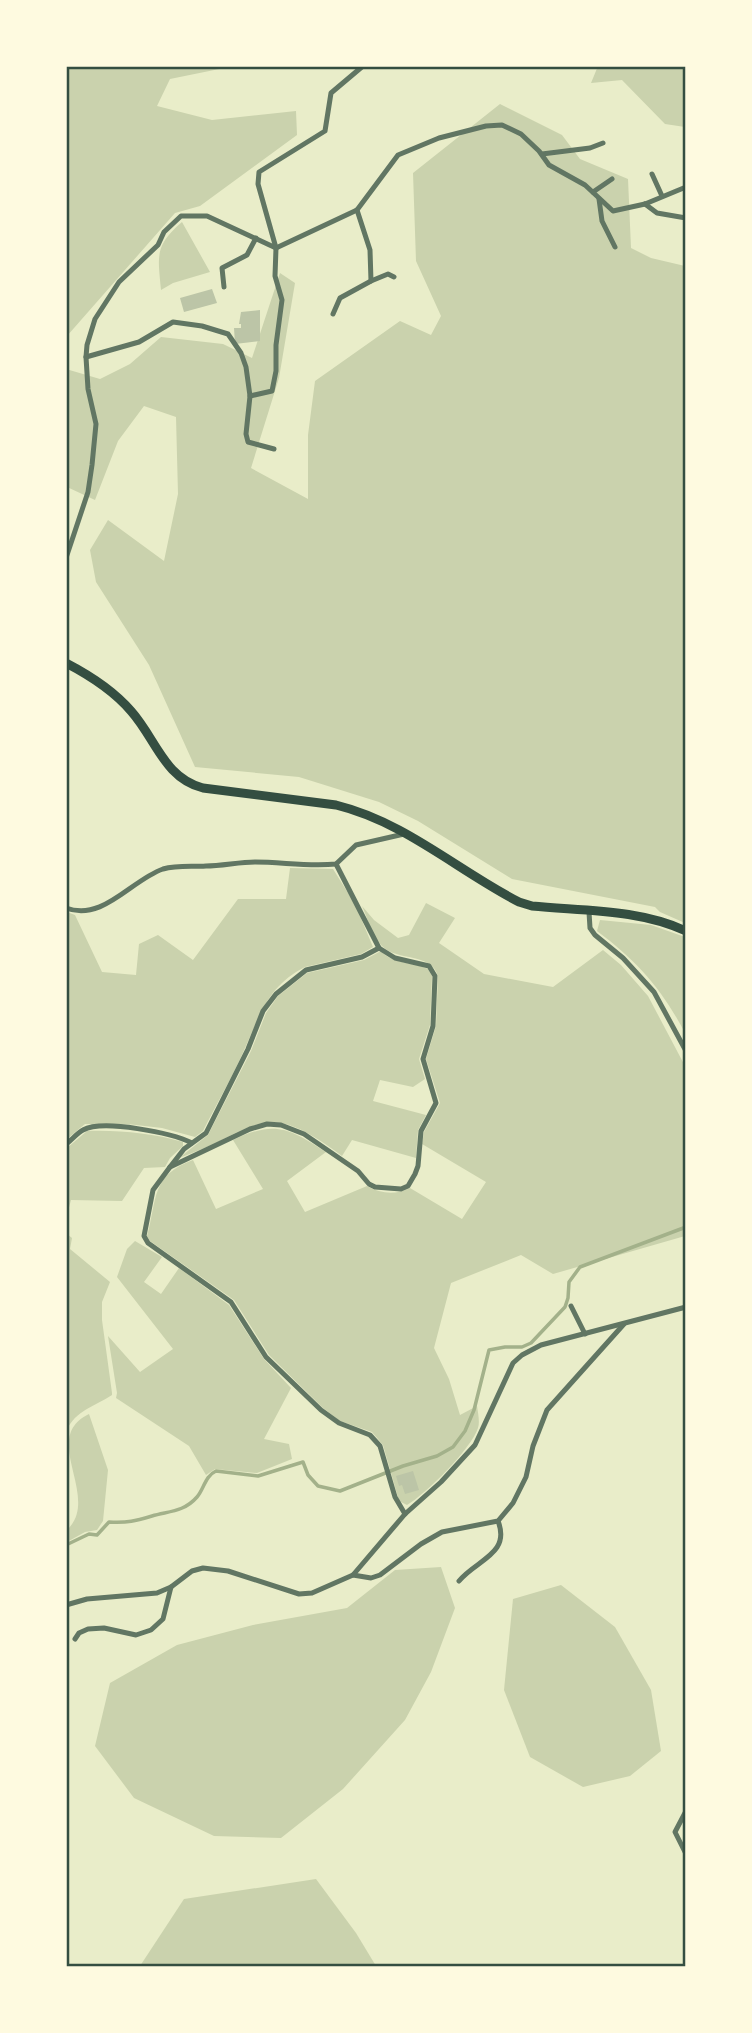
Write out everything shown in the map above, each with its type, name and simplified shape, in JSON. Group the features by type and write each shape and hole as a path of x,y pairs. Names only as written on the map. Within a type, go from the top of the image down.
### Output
{"main road":[{"path":"66,663 103,684 116,695 134,714 165,763 191,784 203,788 336,805 369,814 408,834 519,902 532,906 636,915 668,923 685,931"}],"street":[{"path":"250,396 272,391 282,300 275,276 276,248 258,184 259,172 325,131 331,93 363,66"},
{"path":"276,248 357,210 378,178 398,155 439,138 502,125 521,134 542,154 549,165 585,185 613,211 645,204 685,187"},
{"path":"542,154 590,148 603,143"},
{"path":"652,174 662,196"},
{"path":"596,194 612,179"},
{"path":"596,194 602,221 615,247"},
{"path":"645,204 657,213 685,218"},
{"path":"357,210 370,250 371,281"},
{"path":"66,558 88,492 92,465 96,424 88,389 87,345 95,319 109,295 158,245 164,233 181,216 207,216 276,248"},
{"path":"224,287 222,268 247,255 256,238"},
{"path":"333,314 340,298 387,274 394,277"},
{"path":"86,357 139,342 173,322 202,326 228,334 241,353 246,368 250,396 246,434 248,442 274,449"},
{"path":"66,908 75,911 113,902 147,876 177,866 254,862 302,866 336,864 356,845 408,834"},
{"path":"170,1167 250,1129 267,1124 281,1125 304,1134 327,1149 358,1171 369,1184 388,1190 408,1186 418,1166 421,1131 436,1103 423,1059 433,1026 435,976 429,966 396,958 379,948 336,864"},
{"path":"589,912 590,928 623,958 654,992 685,1051"},
{"path":"379,948 362,957 306,970 276,995 263,1011 248,1049 206,1133 174,1158 153,1190 144,1236 148,1243 231,1302 266,1357 293,1386 331,1418 376,1439 398,1505 405,1514"},
{"path":"66,1144 86,1128 108,1127 161,1132 192,1143"},
{"path":"571,1306 584,1334"},
{"path":"66,1605 87,1599 157,1593 171,1587 182,1577 203,1568 228,1571 299,1594 313,1593 353,1575 405,1514 441,1482 475,1445 513,1363 522,1355 541,1345 685,1307"},
{"path":"353,1575 370,1578 380,1575 421,1544 442,1532 498,1521 513,1503 526,1477 533,1446 547,1409 624,1324"},
{"path":"459,1581 468,1570 491,1555 501,1543 502,1531 498,1521"},
{"path":"75,1639 79,1633 89,1629 104,1628 136,1635 159,1626 166,1611 171,1587"},
{"path":"685,1811 674,1832 685,1854"}],"green space":[{"path":"67,66 229,67 170,79 157,106 212,120 296,111 297,135 200,206 175,213 67,336"},
{"path":"598,66 685,67 685,127 665,124 622,80 591,83"},
{"path":"500,104 562,135 580,159 628,179 631,248 651,258 685,266 685,923 655,907 512,879 418,821 379,802 299,777 195,767 149,665 96,582 90,550 108,520 164,561 178,494 176,417 144,406 118,441 95,500 67,487 66,369 100,379 130,364 161,337 223,344 252,358 280,273 295,283 279,378 251,468 308,499 308,435 315,381 400,321 431,335 441,316 416,261 413,173"},
{"path":"182,222 210,272 173,283 161,290 159,260 162,245"},
{"path":"290,868 333,869 355,904 373,947 361,954 305,967 282,983 261,1012 203,1131 195,1137 162,1128 127,1124 85,1124 67,1139 67,912 75,915 102,972 136,975 139,944 158,935 193,960 238,899 286,899"},
{"path":"426,903 455,918 439,943 484,974 553,987 603,950 621,965 648,996 685,1066 685,1236 553,1274 521,1255 451,1283 434,1348 449,1379 460,1415 477,1406 479,1426 457,1459 407,1505 399,1501 383,1445 372,1432 340,1421 323,1408 269,1355 234,1300 150,1241 147,1236 155,1200 163,1181 179,1166 193,1160 216,1209 263,1189 233,1140 271,1129 291,1132 326,1152 287,1181 305,1212 367,1186 388,1193 410,1188 462,1219 486,1182 422,1144 424,1132 440,1103 426,1059 436,1026 438,976 429,963 397,954 382,946 362,906 374,920 398,938 409,935"},
{"path":"600,920 651,925 685,937 685,1033 647,977 597,931"},
{"path":"381,951 391,959 428,969 432,976 430,1025 419,1059 425,1079 413,1087 380,1080 373,1101 426,1115 418,1130 416,1158 352,1140 342,1156 315,1137 276,1122 244,1129 179,1158 208,1135 251,1051 266,1013 278,996 307,973 364,960"},
{"path":"87,1131 147,1134 183,1142 183,1146 165,1167 144,1168 122,1201 71,1200 67,1215 67,1148"},
{"path":"67,1234 72,1238 70,1249 110,1282 102,1302 102,1320 112,1395 80,1413 67,1430"},
{"path":"135,1241 162,1257 144,1282 161,1294 179,1268 229,1305 264,1359 291,1388 264,1439 289,1444 292,1459 257,1473 215,1469 206,1475 189,1446 116,1398 108,1336 140,1372 173,1349 117,1277 127,1249"},
{"path":"89,1414 108,1470 103,1521 97,1530 85,1532 67,1542 67,1530 76,1517 78,1501 69,1453 69,1438 75,1425"},
{"path":"441,1567 455,1608 431,1672 405,1720 343,1789 281,1838 214,1836 134,1798 95,1746 110,1683 177,1645 253,1625 347,1608 395,1570"},
{"path":"561,1585 615,1627 651,1690 661,1751 630,1776 583,1787 530,1757 504,1690 513,1599"},
{"path":"316,1879 356,1933 376,1966 140,1966 184,1899"}],"building":[{"path":"212,289 217,303 184,312 180,298"},
{"path":"260,310 260,341 235,344 234,328 241,328 241,312"},
{"path":"413,1471 419,1490 405,1494 396,1476"}],"waterway":[{"path":"66,1545 89,1534 97,1535 109,1522 131,1521 182,1508 197,1497 209,1476 216,1471 258,1476 303,1462 308,1475 318,1486 340,1491 403,1466 437,1456 453,1447 465,1431 474,1410 489,1350 522,1347 531,1343 565,1307 569,1282 580,1267 686,1227"}]}
